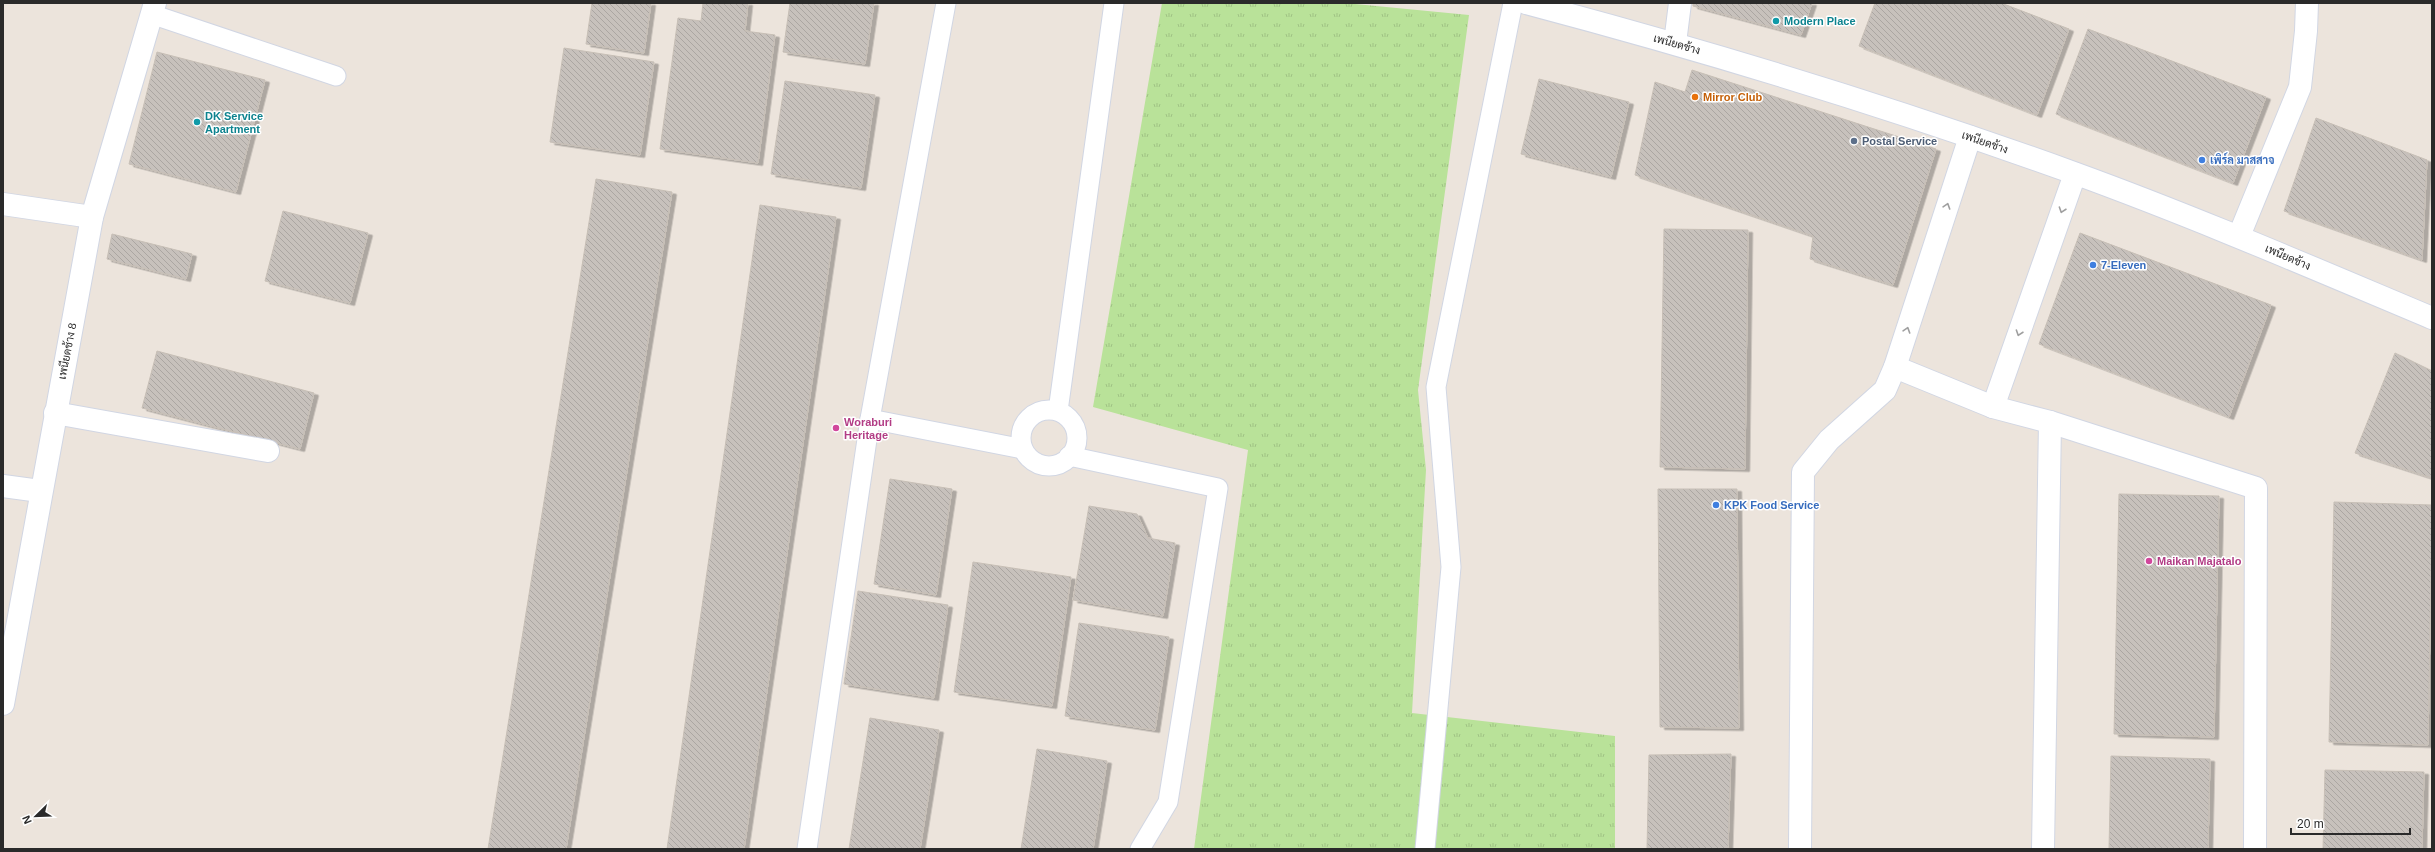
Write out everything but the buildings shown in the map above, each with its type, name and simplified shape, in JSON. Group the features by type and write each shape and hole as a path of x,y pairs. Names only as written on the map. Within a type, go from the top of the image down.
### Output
{"street":[{"name":"เพนียดช้าง","path":"1526,3 1675,43 1970,137 2075,174 2239,236 2432,318"},
{"path":"1675,43 1680,3"},
{"path":"2239,236 2300,87 2306,31 2307,3"},
{"name":"เพนียดช้าง 8","path":"3,704 40,491 92,217 153,9"},
{"path":"1800,849 1803,472 1829,440 1885,390 1895,367 1970,137"},
{"path":"1993,407 2075,174"},
{"path":"3,204 92,217"},
{"path":"1895,367 1993,407 2050,422 2256,488 2255,849"},
{"path":"55,413 268,451"},
{"path":"2043,849 2050,422"},
{"path":"3,486 40,491"}],"lane":[{"path":"807,849 870,419 946,3"},
{"path":"1058,411 1114,3"},
{"path":"1425,849 1451,567 1436,387 1512,3"},
{"path":"153,9 336,76"},
{"path":"1040,411 1058,411 1066,415 1076,430 1074,448 1069,456 1062,462 1044,466 1028,457 1024,449 1021,440 1025,422 1040,411"},
{"path":"870,419 1024,449"},
{"path":"1069,456 1218,488 1168,802 1140,849"}],"green space":[{"path":"1162,3 1345,3 1469,15 1418,390 1426,470 1412,713 1615,736 1615,849 1194,849 1248,450 1093,407"}],"place":[{"name":"Modern Place","path":"1776,21"},
{"name":"Mirror Club","path":"1695,97"},
{"name":"DK Service Apartment","path":"197,122"},
{"name":"Postal Service","path":"1854,141"},
{"name":"เพิร์ล มาสสาจ","path":"2202,160"},
{"name":"7-Eleven","path":"2093,265"},
{"name":"Woraburi Heritage","path":"836,428"},
{"name":"KPK Food Service","path":"1716,505"},
{"name":"Maikan Majatalo","path":"2149,561"}]}
